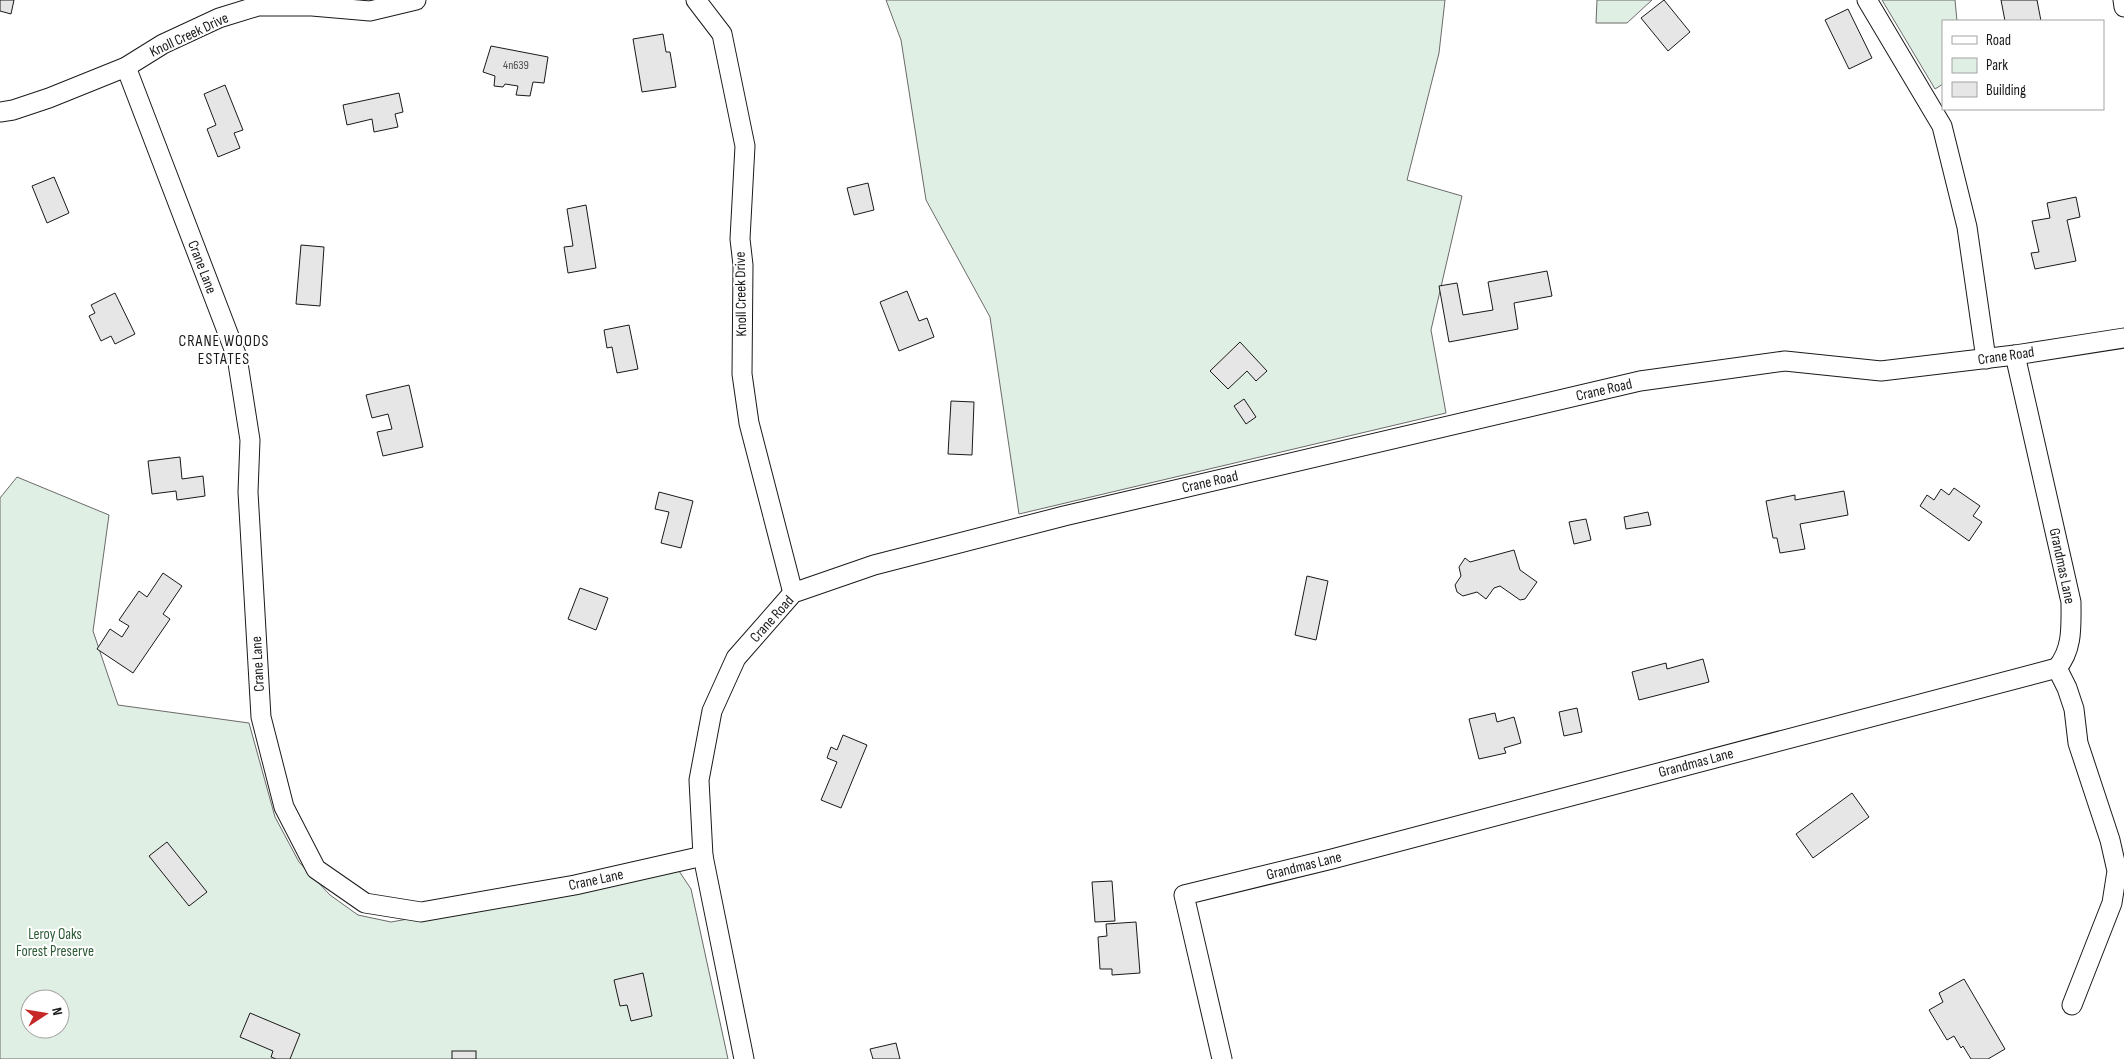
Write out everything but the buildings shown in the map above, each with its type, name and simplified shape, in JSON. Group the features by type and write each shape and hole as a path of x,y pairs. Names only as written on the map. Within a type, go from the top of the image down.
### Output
{"street":[{"name":"Knoll Creek Drive","path":"0,112 49,98 126,67 163,44 219,18 258,6 312,6 370,11 416,0"},
{"name":"Knoll Creek Drive","path":"696,0 722,34 744,146 740,239 743,265 742,374 749,423 793,593"},
{"path":"1867,0 1942,126 1967,227 1986,358"},
{"path":"2123,0 2124,7"},
{"name":"Crane Lane","path":"126,67 237,357 250,440 248,492 261,717 284,806 316,869 365,903 421,912 575,885 703,856"},
{"name":"Crane Road","path":"744,1059 703,856 699,780 712,711 736,658 793,593 874,565 1064,516 1640,381 1785,361 1881,371 2015,355 2124,338"},
{"name":"Grandmas Lane","path":"1222,1059 1184,895 1332,859 2057,668 2066,658 2071,634 2071,602 2015,355"},
{"path":"2057,668 2067,688 2074,709 2078,743 2110,840 2117,871 2112,903 2072,1005"}],"green space":[{"path":"886,0 1445,0 1439,53 1407,180 1462,196 1431,330 1446,413 1019,514 990,317 926,200 901,40"},
{"path":"1597,0 1652,0 1627,23 1596,23"},
{"path":"1882,0 1955,0 1957,20 1942,20 1942,85 1935,89"},
{"name":"Leroy Oaks Forest Preserve","path":"17,477 109,515 93,631 118,705 249,723 275,817 299,862 330,895 358,915 391,922 679,871 691,889 728,1059 0,1059 0,498"}],"district":[{"name":"CRANE WOODS ESTATES","path":"224,350"}]}
